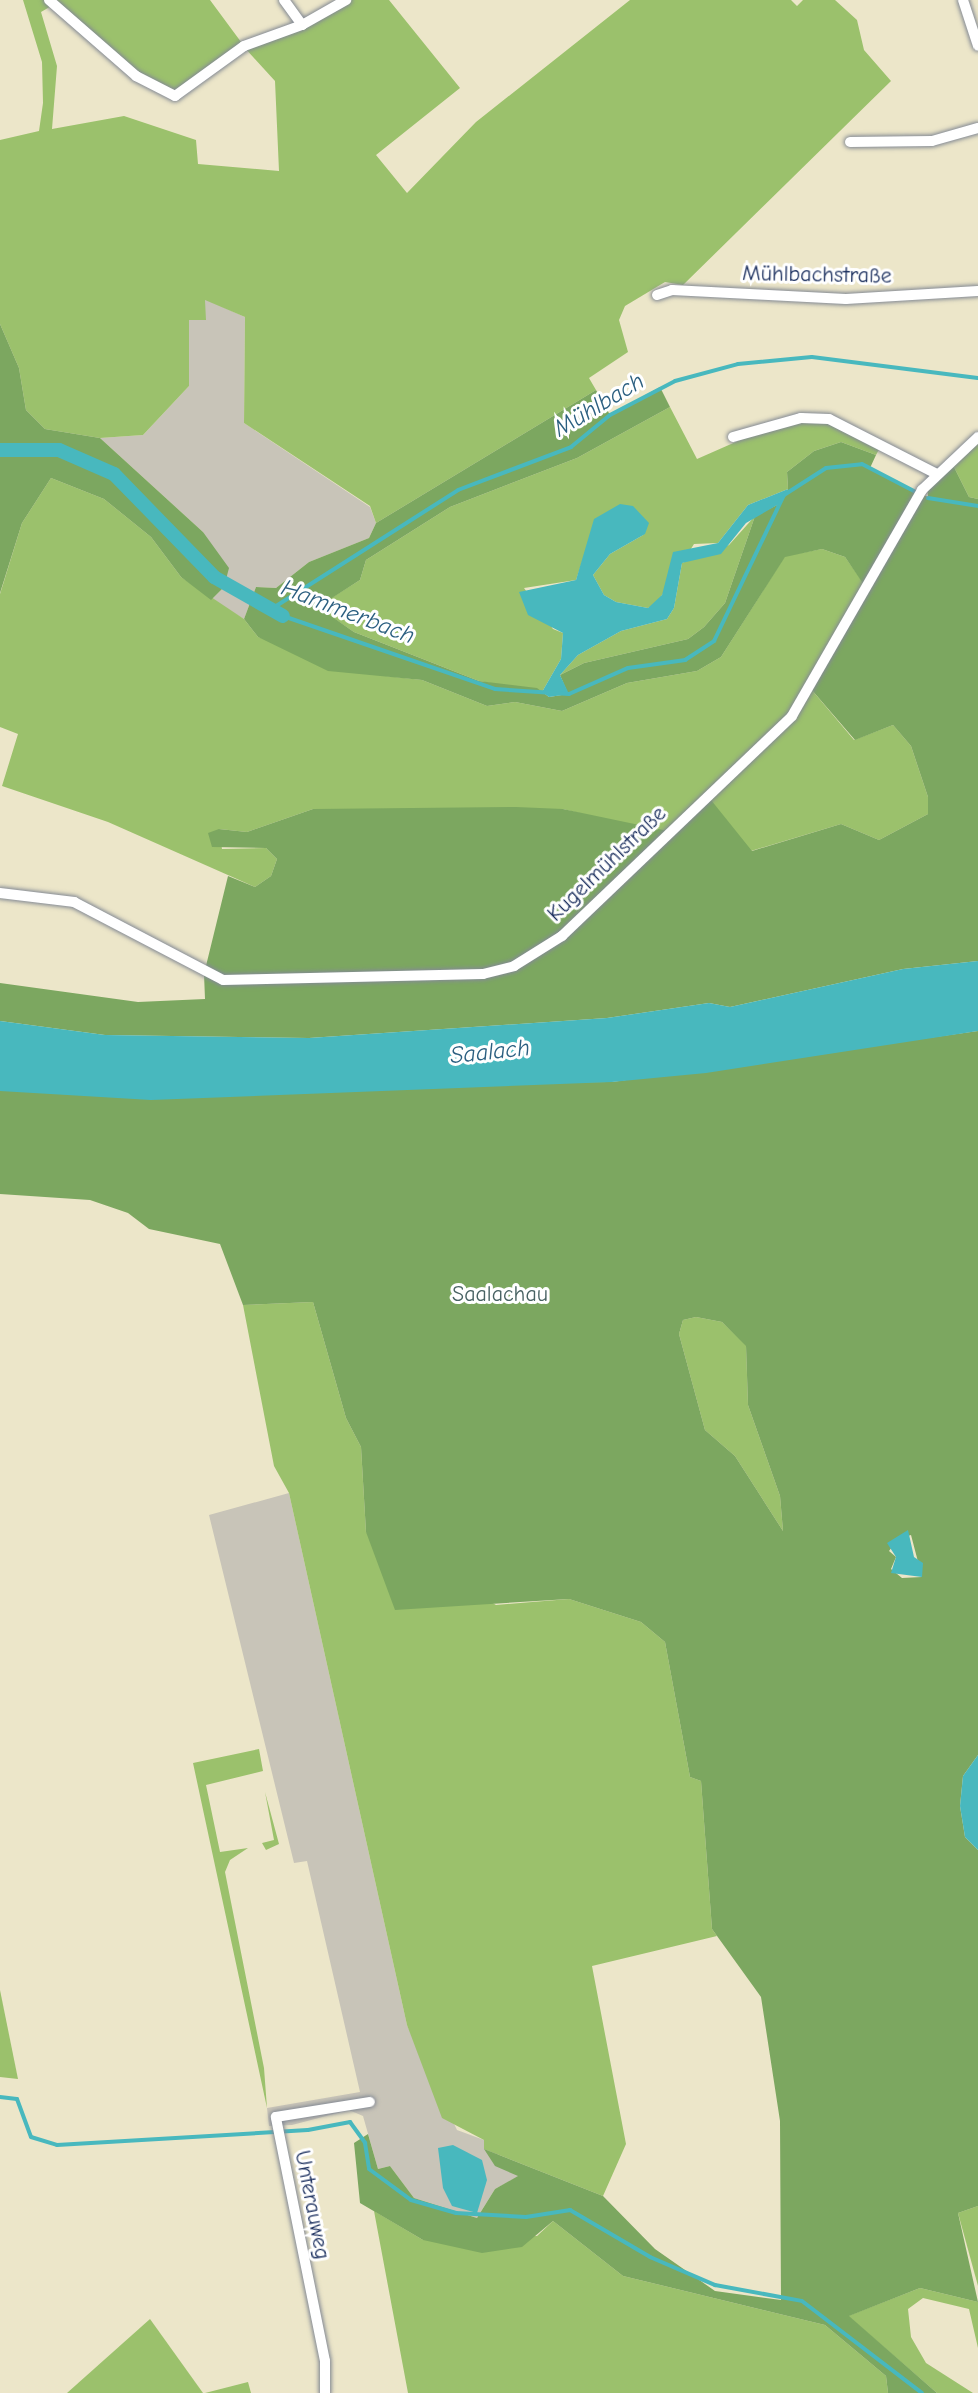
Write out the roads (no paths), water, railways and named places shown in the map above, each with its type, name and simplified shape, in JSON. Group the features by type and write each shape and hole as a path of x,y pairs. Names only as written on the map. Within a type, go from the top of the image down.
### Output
{"street":[{"path":"49,0 110,56 170,96 180,94 244,46 302,25 346,0"},
{"path":"284,0 302,25"},
{"path":"963,0 978,46"},
{"path":"850,142 932,141 978,128"},
{"name":"Mühlbachstraße","path":"657,296 672,290 846,299 978,291"},
{"path":"733,437 801,418 828,419 937,474"},
{"name":"Kugelmühlstraße","path":"0,893 74,902 97,912 223,980 483,974 514,966 562,936 792,716 912,507 937,474 978,437"},
{"name":"Unterauweg","path":"326,2393 325,2361 276,2117 370,2102"}],"water":[{"path":"788,489 779,504 746,523 721,554 682,563 674,608 667,619 621,631 578,655 560,675 569,694 549,697 542,692 561,659 563,633 528,615 519,592 576,580 594,519 620,504 633,506 649,523 645,534 610,554 593,575 604,595 616,602 648,608 662,595 673,552 718,543 748,505"},
{"name":"Saalach","path":"978,961 978,1031 706,1073 612,1082 151,1100 0,1091 0,1021 105,1035 309,1038 607,1018 709,1003 730,1007 903,969"},
{"path":"908,1530 914,1557 923,1563 922,1577 891,1573 896,1557 887,1543"},
{"path":"978,1755 978,1850 965,1837 960,1806 963,1776"},
{"path":"453,2145 482,2160 487,2180 477,2213 452,2206 443,2188 438,2148"}],"waterway":[{"name":"Mühlbach","path":"273,608 458,490 571,447 610,415 675,381 738,364 812,357 978,378"},
{"name":"Hammerbach","path":"0,450 59,450 114,474 214,577 283,616"},
{"name":"Hammerbach","path":"283,616 495,689 569,694 628,668 685,660 714,641 784,495 826,468 862,464 914,491"},
{"path":"928,498 978,506"},
{"path":"0,2097 17,2099 31,2137 57,2145 308,2130 350,2122 365,2143 369,2169 411,2200 456,2213 526,2217 570,2210 650,2257 715,2285 802,2301 922,2393"}],"park label":[{"name":"Saalachau","path":"500,1295"}]}
